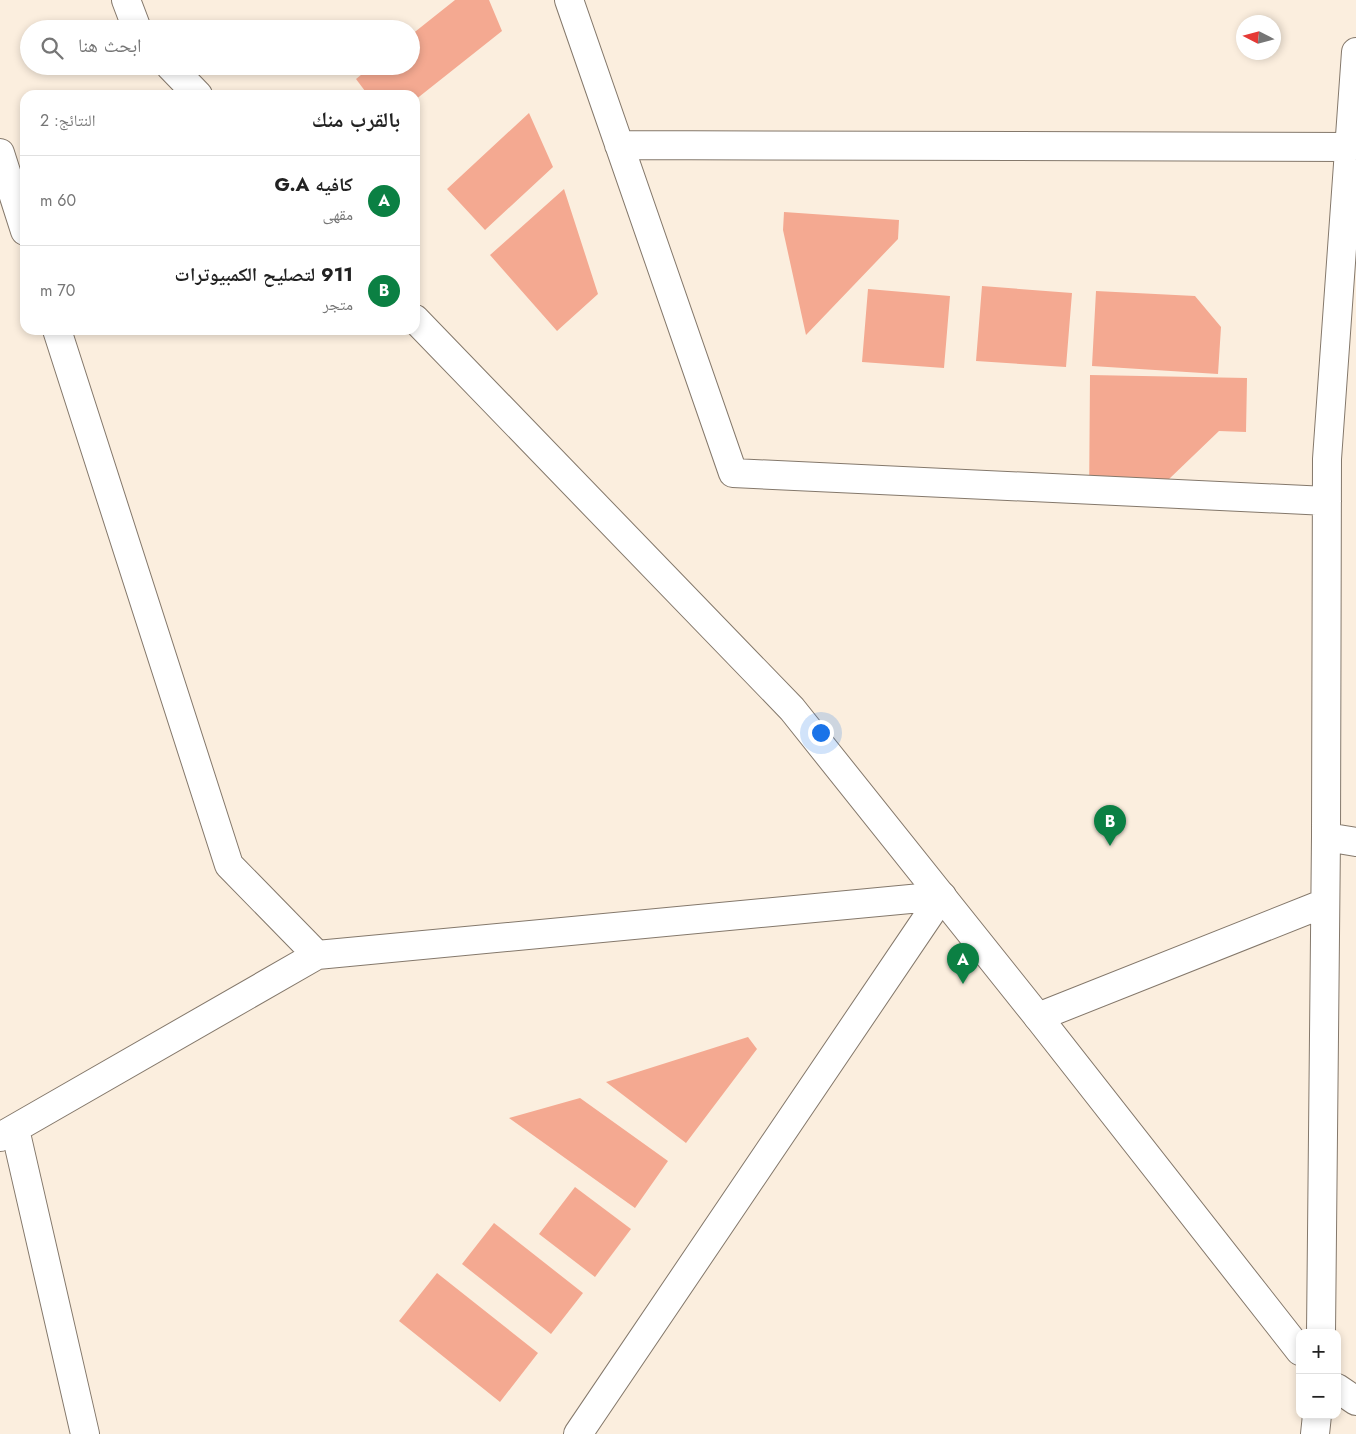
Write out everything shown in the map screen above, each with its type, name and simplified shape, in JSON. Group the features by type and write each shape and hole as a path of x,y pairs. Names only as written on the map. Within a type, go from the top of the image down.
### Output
{"street":[{"path":"126,0 134,20"},
{"path":"569,0 733,474 1327,501"},
{"path":"1321,1329 1326,837 1327,459 1356,52"},
{"path":"179,75 193,90"},
{"path":"619,144 1349,147"},
{"path":"0,153 20,215"},
{"path":"420,325 792,709 1038,1017 1296,1346"},
{"path":"59,335 230,865 317,955"},
{"path":"1326,837 1356,842"},
{"path":"85,1434 7,1133 317,955 942,896"},
{"path":"578,1434 942,896"},
{"path":"1038,1017 1325,904"},
{"path":"1341,1391 1356,1401"},
{"path":"1315,1434 1317,1419"}],"building":[{"path":"455,0 489,0 502,31 420,96 420,90 364,90 356,79 361,75 420,75 420,28"},
{"path":"529,113 553,167 485,230 447,189"},
{"path":"564,189 598,294 557,331 490,255"},
{"path":"784,212 899,220 898,239 806,335 783,230"},
{"path":"982,286 1072,293 1066,367 976,361"},
{"path":"868,289 950,296 944,368 862,362"},
{"path":"1096,291 1195,296 1221,327 1218,374 1092,366"},
{"path":"1090,375 1247,378 1246,432 1219,431 1143,504 1089,504"},
{"path":"748,1037 757,1049 686,1143 606,1082"},
{"path":"580,1098 668,1161 635,1208 509,1118"},
{"path":"575,1187 631,1229 595,1277 539,1234"},
{"path":"494,1223 583,1293 551,1334 462,1264"},
{"path":"437,1273 538,1353 500,1402 399,1321"}],"place":[{"name":"911 لتصليح الكمبيوترات","path":"1110,846"},
{"name":"كافيه G.A","path":"963,984"}]}
